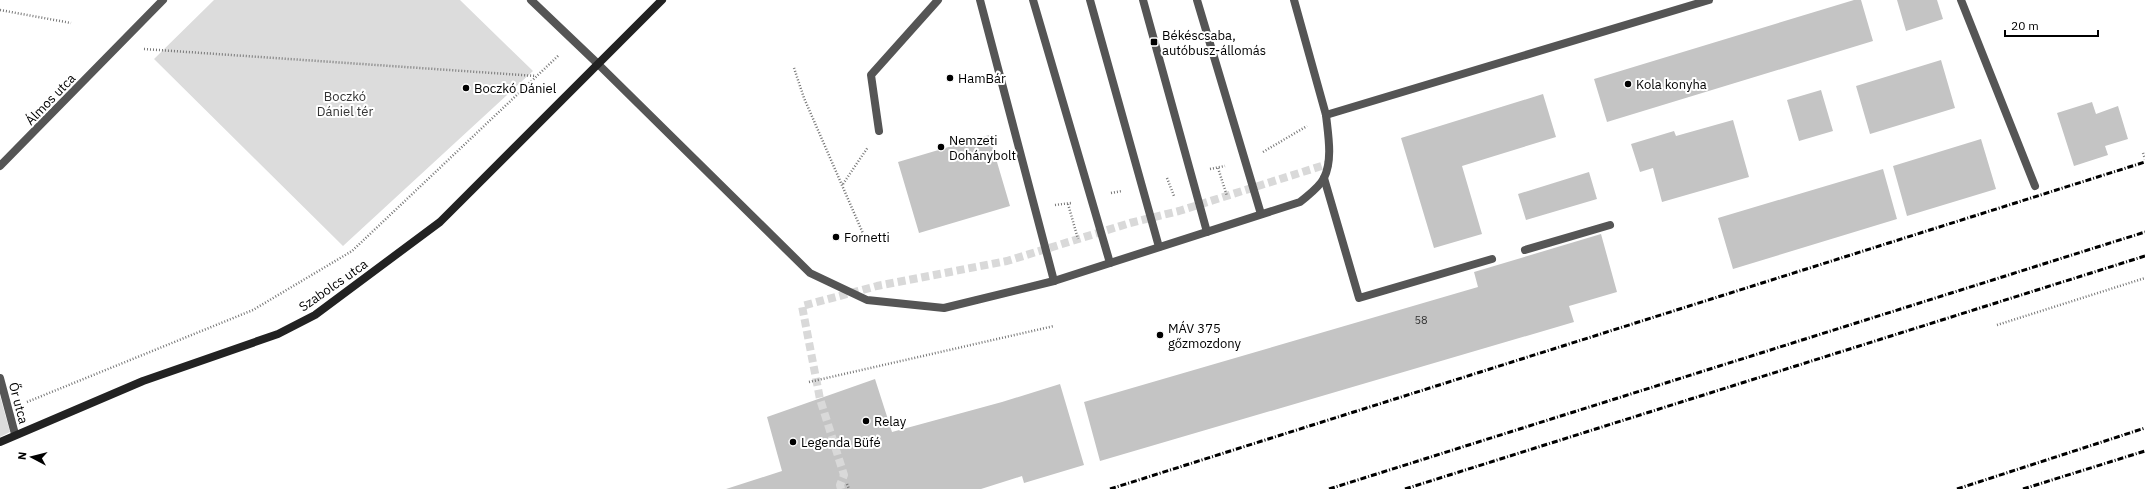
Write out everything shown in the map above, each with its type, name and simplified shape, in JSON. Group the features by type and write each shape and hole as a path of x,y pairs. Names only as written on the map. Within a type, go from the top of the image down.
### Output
{"street":[{"name":"Álmos utca","path":"0,166 163,0"},
{"path":"531,0 597,62 810,273 868,300 944,308 1054,281 1300,202 1312,192 1324,178 1328,163 1326,115 1294,0"},
{"name":"Szabolcs utca","path":"0,442 15,434 143,381 278,334 315,315 440,222 597,62 661,0"},
{"path":"880,130 871,75 938,0"},
{"path":"980,0 1054,281"},
{"path":"1033,0 1110,263"},
{"path":"1090,0 1160,247"},
{"path":"1143,0 1207,232"},
{"path":"1197,0 1261,214"},
{"path":"1326,115 1709,0"},
{"path":"1961,0 2035,186"},
{"path":"1324,178 1359,298 1492,259"},
{"path":"1525,250 1610,225"},
{"name":"Őr utca","path":"0,378 15,434"}],"path":[{"path":"0,10 71,23"},
{"name":"Szabolcs utca","path":"8,410 253,310 352,251 574,41"},
{"path":"116,48 537,76"},
{"path":"794,68 804,98 843,184 865,238"},
{"path":"843,184 880,130"},
{"path":"2143,153 2145,159"},
{"path":"1218,168 1227,196"},
{"path":"1167,178 1174,198"},
{"path":"1068,204 1078,239"},
{"path":"1997,325 2145,278"},
{"path":"809,382 1054,326"},
{"path":"847,484 849,489"}],"green space":[{"name":"Boczkó Dániel tér","path":"214,0 460,0 533,71 343,246 154,59"},
{"path":"0,396 10,432 0,437"}],"building":[{"path":"1854,0 1861,0 1873,41 1607,122 1594,79"},
{"path":"1897,0 1937,0 1943,19 1906,31"},
{"path":"1941,60 1955,108 1870,134 1856,86"},
{"path":"1821,90 1833,131 1799,141 1787,100"},
{"path":"1543,94 1556,137 1462,166 1482,234 1434,248 1401,138"},
{"path":"2092,102 2096,114 2118,106 2128,139 2105,146 2108,155 2074,166 2057,113"},
{"path":"1733,120 1749,177 1662,202 1653,168 1640,172 1631,144 1674,131 1676,136"},
{"path":"989,135 1010,206 919,233 898,162"},
{"path":"1981,139 1996,189 1907,216 1893,166"},
{"path":"1883,169 1897,219 1733,269 1718,218"},
{"path":"1589,172 1597,199 1526,220 1518,194"},
{"path":"1601,234 1617,292 1569,306 1574,322 1100,461 1084,402 1478,287 1474,272"},
{"path":"875,379 892,432 1002,402 1060,384 1084,465 1024,483 1022,476 981,489 726,489 782,471 767,417"}],"tunnel":[{"path":"841,489 840,485 844,475 820,399 802,306 877,286 1007,261 1130,223 1179,211 1331,163"}],"railway":[{"path":"1110,489 2145,162"},
{"path":"1329,489 2145,232"},
{"path":"1405,489 2145,256"},
{"path":"1957,489 2145,428"},
{"path":"2023,489 2145,451"}],"place":[{"name":"Békéscsaba, autóbusz-állomás","path":"1154,42"},
{"name":"HamBár","path":"950,78"},
{"name":"Kola konyha","path":"1628,84"},
{"name":"Boczkó Dániel","path":"466,88"},
{"name":"Nemzeti Dohánybolt","path":"941,147"},
{"name":"Fornetti","path":"836,237"},
{"name":"MÁV 375 gőzmozdony","path":"1160,335"},
{"name":"Relay","path":"866,421"},
{"name":"Legenda Büfé","path":"793,442"}]}
